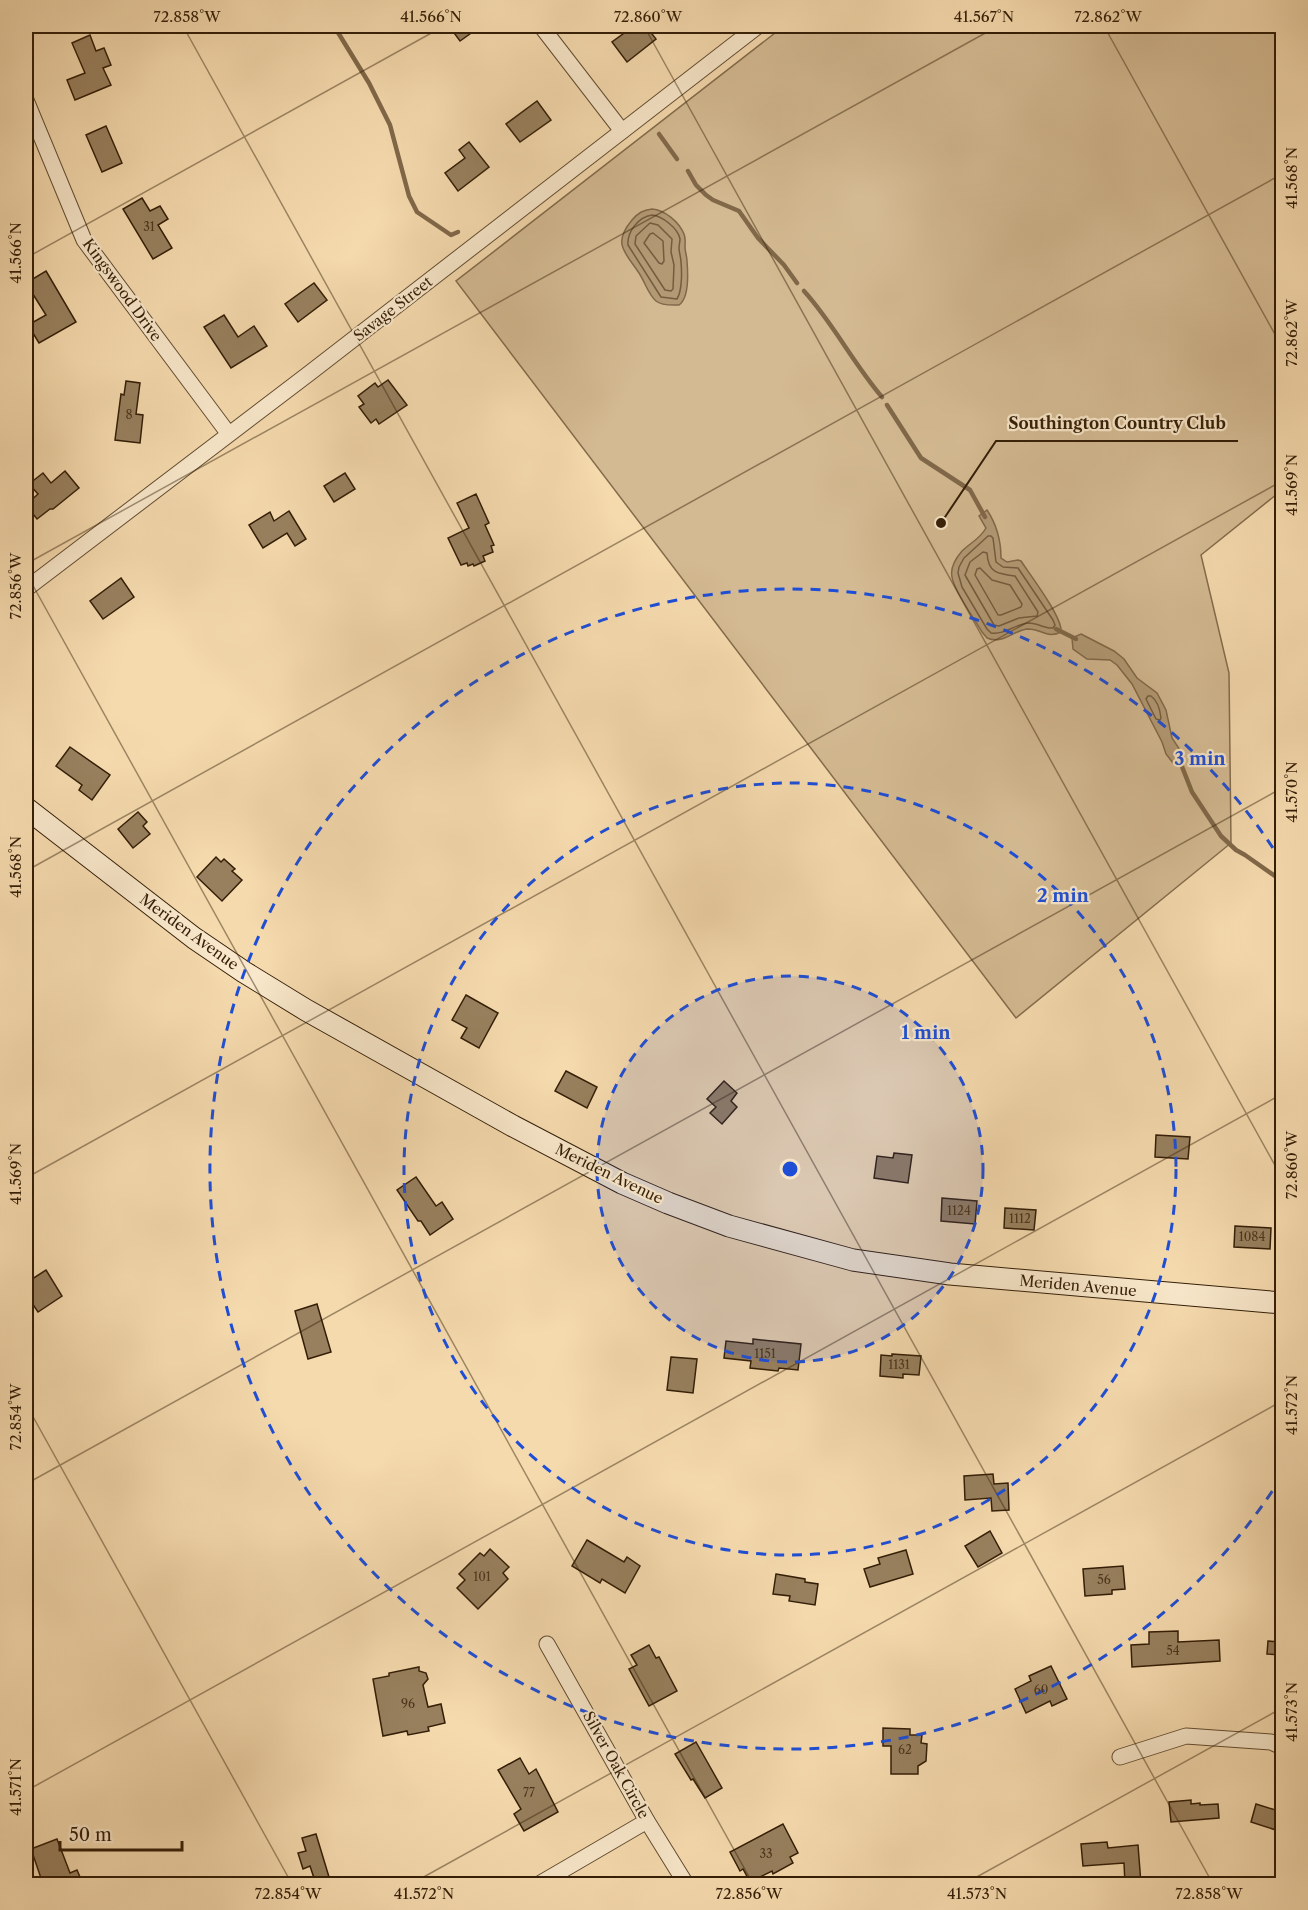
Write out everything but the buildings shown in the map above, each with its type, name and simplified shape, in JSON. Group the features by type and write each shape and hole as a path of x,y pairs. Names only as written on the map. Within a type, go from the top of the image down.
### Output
{"main road":[{"name":"Meriden Avenue","path":"26,808 194,938 306,1010 513,1126 622,1184 668,1203 729,1226 825,1254 864,1262 950,1274 1282,1303"}],"street":[{"path":"541,26 622,131"},
{"name":"Savage Street","path":"26,589 758,26"},
{"name":"Kingswood Drive","path":"26,100 84,240 228,433"},
{"name":"Silver Oak Circle","path":"547,1644 647,1821 686,1884"},
{"path":"1120,1757 1185,1737 1271,1742 1282,1747"},
{"path":"539,1884 647,1821"}],"shaded area":[{"path":"784,26 1282,26 1282,490 1201,555 1229,673 1231,843 1016,1018 456,281"}],"water":[{"path":"652,209 671,217 685,236 687,285 685,297 679,305 656,301 623,248 623,235 626,228 636,215"},
{"path":"987,510 998,533 1001,558 1007,562 1021,561 1052,607 1061,632 1048,634 1028,629 998,640 987,638 956,590 952,577 954,563 965,548 986,528 979,516"},
{"path":"1081,634 1114,651 1124,659 1137,678 1157,693 1166,710 1172,738 1184,756 1181,764 1173,763 1166,754 1132,684 1117,665 1110,660 1087,659 1073,649 1072,638"}],"waterway":[{"path":"334,26 369,83 390,125 409,196 417,212 451,235 458,232"},
{"path":"659,134 677,159"},
{"path":"688,171 696,185 706,195 739,211 758,238 784,265 797,283"},
{"path":"804,291 882,397"},
{"path":"887,405 921,458 970,490 985,517"},
{"path":"1056,629 1076,639"},
{"path":"1179,759 1192,792 1221,836 1236,850 1282,881"}],"place":[{"name":"Southington Country Club","path":"941,523"}]}
